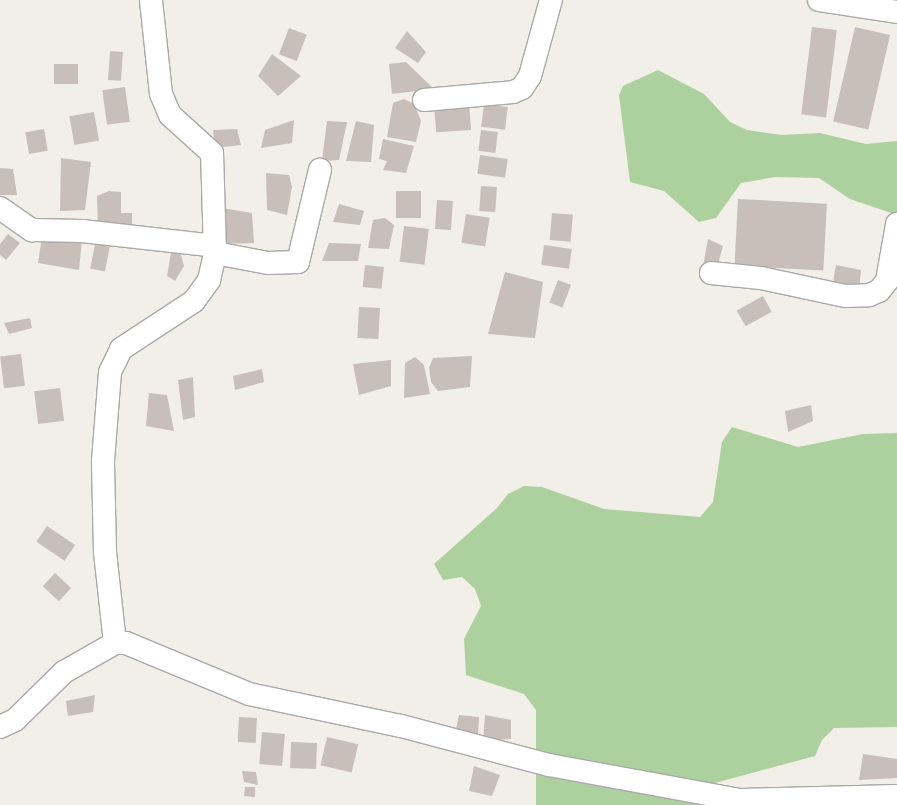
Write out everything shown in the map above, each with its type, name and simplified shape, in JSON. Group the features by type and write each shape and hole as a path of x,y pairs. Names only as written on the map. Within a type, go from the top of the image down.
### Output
{"street":[{"path":"115,643 105,552 103,469 110,372 121,349 194,301 209,280 215,249 212,153 170,115 161,94 151,0"},
{"path":"424,100 513,92 522,88 530,76 551,0"},
{"path":"819,0 897,12"},
{"path":"0,208 32,230 82,231 215,249 268,263 298,262 320,170"},
{"path":"711,273 761,278 844,296 869,295 879,291 887,281 897,224"},
{"path":"0,727 16,720 64,672 115,643 131,644 249,694 331,709 549,765 740,803 840,802 897,796"}],"green space":[{"path":"658,70 704,94 730,122 747,130 782,135 820,133 866,144 897,141 897,215 850,199 819,178 775,177 741,183 716,218 699,222 664,191 630,182 619,95 623,86"},
{"path":"732,427 798,447 863,434 897,433 897,727 834,728 822,740 815,756 715,783 717,805 536,805 536,710 524,694 466,675 464,639 481,606 475,589 462,577 443,580 434,564 497,508 508,494 524,486 542,487 604,509 700,517 713,502 722,442"}],"building":[{"path":"812,27 837,30 826,117 801,114"},
{"path":"855,27 890,35 868,130 833,122"},
{"path":"289,28 307,35 297,61 279,54"},
{"path":"407,31 426,52 418,63 395,48"},
{"path":"110,51 123,52 121,81 108,80"},
{"path":"272,54 301,76 278,96 258,76"},
{"path":"406,62 434,89 392,94 389,64"},
{"path":"54,64 78,64 78,84 54,84"},
{"path":"125,87 130,122 107,125 102,90"},
{"path":"404,99 414,104 421,121 416,142 387,137 393,103"},
{"path":"469,101 471,130 436,132 434,103"},
{"path":"484,104 508,107 505,130 481,127"},
{"path":"94,112 99,141 74,145 69,116"},
{"path":"294,120 292,143 261,148 265,130"},
{"path":"327,121 347,122 339,160 322,161"},
{"path":"356,121 374,125 371,162 346,161"},
{"path":"44,129 48,151 29,154 25,132"},
{"path":"237,129 241,145 215,148 213,130"},
{"path":"481,130 498,132 495,153 478,151"},
{"path":"383,139 414,146 406,173 383,170 387,161 379,159"},
{"path":"480,155 508,159 505,178 477,174"},
{"path":"61,158 91,162 85,210 60,211"},
{"path":"0,168 13,169 17,195 0,195"},
{"path":"266,173 289,175 292,187 287,215 267,210"},
{"path":"481,186 497,187 495,212 479,211"},
{"path":"109,191 121,192 121,213 132,213 132,230 98,230 97,196"},
{"path":"396,191 421,191 421,218 396,218"},
{"path":"738,199 827,204 823,271 734,266"},
{"path":"437,200 453,201 451,230 435,229"},
{"path":"339,204 364,211 360,225 333,222"},
{"path":"222,208 252,213 254,243 224,244"},
{"path":"552,213 573,215 571,242 550,240"},
{"path":"466,214 490,218 485,246 461,243"},
{"path":"385,218 394,225 389,249 368,248 373,220"},
{"path":"404,226 429,229 424,265 400,262"},
{"path":"8,234 20,243 6,260 0,255 0,244"},
{"path":"42,237 82,240 79,270 38,263"},
{"path":"708,239 723,246 717,268 703,266"},
{"path":"329,243 361,244 358,261 322,261"},
{"path":"95,244 110,247 105,271 90,269"},
{"path":"544,245 572,249 569,269 541,265"},
{"path":"180,251 184,266 175,281 167,276 171,253"},
{"path":"365,265 384,267 382,289 363,287"},
{"path":"836,265 861,270 859,291 832,288"},
{"path":"505,272 543,282 535,338 488,334"},
{"path":"558,280 571,285 562,307 549,302"},
{"path":"763,296 772,312 745,326 737,311"},
{"path":"359,307 380,308 378,339 357,338"},
{"path":"30,318 32,328 9,334 4,323"},
{"path":"21,354 25,386 4,388 0,357"},
{"path":"472,356 470,387 438,391 431,382 429,368 433,358"},
{"path":"415,357 424,365 430,394 404,398 405,363"},
{"path":"391,360 391,386 359,395 353,364"},
{"path":"262,369 264,382 235,390 233,376"},
{"path":"193,377 195,417 183,420 178,380"},
{"path":"60,388 64,421 38,424 34,391"},
{"path":"149,393 167,395 174,431 146,426"},
{"path":"811,405 813,421 788,432 785,411"},
{"path":"47,526 75,545 65,561 36,542"},
{"path":"55,573 71,588 59,601 43,586"},
{"path":"95,695 93,712 68,716 66,701"},
{"path":"459,715 479,717 478,735 455,734"},
{"path":"485,715 511,720 511,739 483,741"},
{"path":"239,717 257,718 256,743 238,742"},
{"path":"262,732 285,734 282,766 259,764"},
{"path":"327,737 358,744 352,772 320,765"},
{"path":"291,742 317,743 316,769 290,768"},
{"path":"863,754 897,759 897,778 859,780"},
{"path":"474,766 500,775 492,796 469,791"},
{"path":"242,771 256,772 258,785 244,782"},
{"path":"245,787 255,787 255,797 244,796"}]}
